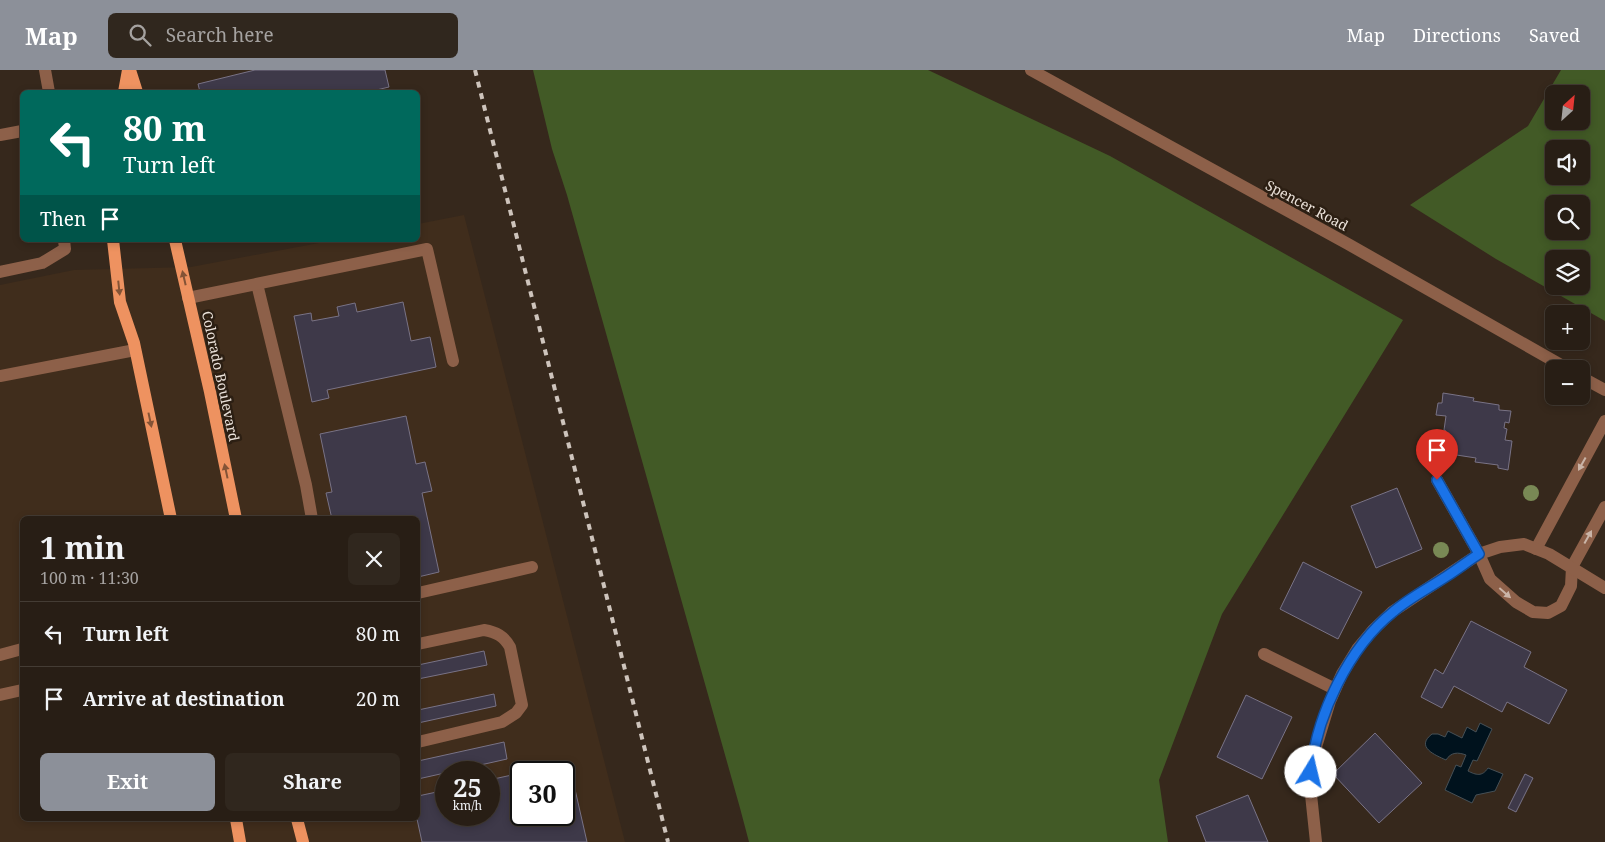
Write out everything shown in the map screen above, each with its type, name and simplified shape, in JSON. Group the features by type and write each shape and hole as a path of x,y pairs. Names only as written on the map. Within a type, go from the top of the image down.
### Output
{"main road":[{"path":"124,90 129,70"},
{"path":"129,70 137,90"},
{"path":"113,242 120,302 136,350 170,516"},
{"name":"Colorado Boulevard","path":"175,242 235,516"},
{"path":"236,821 240,842"},
{"path":"298,821 303,842"}],"street":[{"path":"46,70 48,90"},
{"name":"Spencer Road","path":"1031,70 1348,244 1552,360"},
{"path":"0,135 20,131"},
{"path":"0,272 42,263 64,249 64,242"},
{"path":"188,298 427,249 453,361"},
{"path":"257,284 306,485 311,516"},
{"path":"0,376 136,350"},
{"path":"1590,381 1605,390"},
{"path":"1536,549 1605,421"},
{"path":"1437,480 1479,554 1490,579 1516,602 1533,612 1548,614 1561,606 1571,586 1572,567 1605,506"},
{"path":"1316,842 1310,785 1312,760 1330,701 1358,648 1392,612 1479,554 1500,547 1524,544 1550,554 1605,588"},
{"path":"420,593 532,567"},
{"path":"420,644 484,630 502,636 510,647 522,705 516,713 502,722 420,742"},
{"path":"0,655 20,650"},
{"path":"1264,654 1335,689"},
{"path":"0,695 20,690"}],"shaded area":[{"path":"464,215 625,842 0,842 0,285 74,270 191,267 324,242 420,242 420,224"}],"green space":[{"path":"533,70 928,70 1110,156 1403,320 1222,614 1159,780 1168,842 749,842 567,195 552,149"},
{"path":"1561,70 1605,70 1605,321 1590,312 1590,305 1577,305 1559,295 1590,295 1590,250 1545,250 1545,287 1496,259 1410,205 1528,126 1545,97 1545,130 1590,130 1590,85 1552,85"}],"water":[{"path":"1480,723 1492,729 1477,761 1473,760 1468,771 1479,774 1488,768 1503,774 1495,791 1476,795 1472,803 1445,790 1456,765 1461,767 1466,755 1455,753 1446,760 1428,750 1425,743 1432,734 1445,737 1448,731 1462,738 1467,727 1476,732"}],"building":[{"path":"255,70 385,70 389,87 376,90 200,90 198,84"},
{"path":"403,302 411,341 430,337 436,367 327,390 329,398 312,402 294,316 311,313 312,321 339,316 337,307 355,303 357,312"},
{"path":"1443,393 1474,398 1473,401 1499,405 1499,410 1511,411 1509,423 1505,422 1504,428 1507,429 1505,440 1512,441 1508,470 1498,468 1498,465 1475,462 1476,458 1450,454 1451,450 1440,448 1442,436 1445,437 1446,416 1436,415 1438,403 1442,403"},
{"path":"406,416 416,464 425,462 432,491 422,493 439,572 420,577 420,516 331,516 326,493 332,492 320,434"},
{"path":"1397,488 1422,549 1376,568 1351,506"},
{"path":"1303,562 1362,592 1338,639 1280,609"},
{"path":"1471,621 1531,652 1524,667 1567,690 1549,724 1507,702 1502,712 1454,686 1442,708 1421,697 1435,669 1443,674"},
{"path":"484,651 487,665 420,679 420,665"},
{"path":"494,694 496,706 420,723 420,710"},
{"path":"1246,695 1292,717 1262,779 1217,757"},
{"path":"1375,733 1422,783 1379,823 1333,774"},
{"path":"504,742 507,759 498,761 435,761 435,775 420,779 420,761"},
{"path":"1525,774 1533,778 1516,812 1508,808"},
{"path":"510,775 510,826 575,826 575,789 587,842 422,842 417,821 420,821 420,796 435,792 435,826 500,826 500,778"},
{"path":"1248,795 1268,842 1206,842 1196,816"}],"railway":[{"path":"475,70 668,842"}],"route":[{"path":"1311,772 1312,760 1330,701 1342,674 1358,648 1392,612 1479,554 1437,480"}]}
